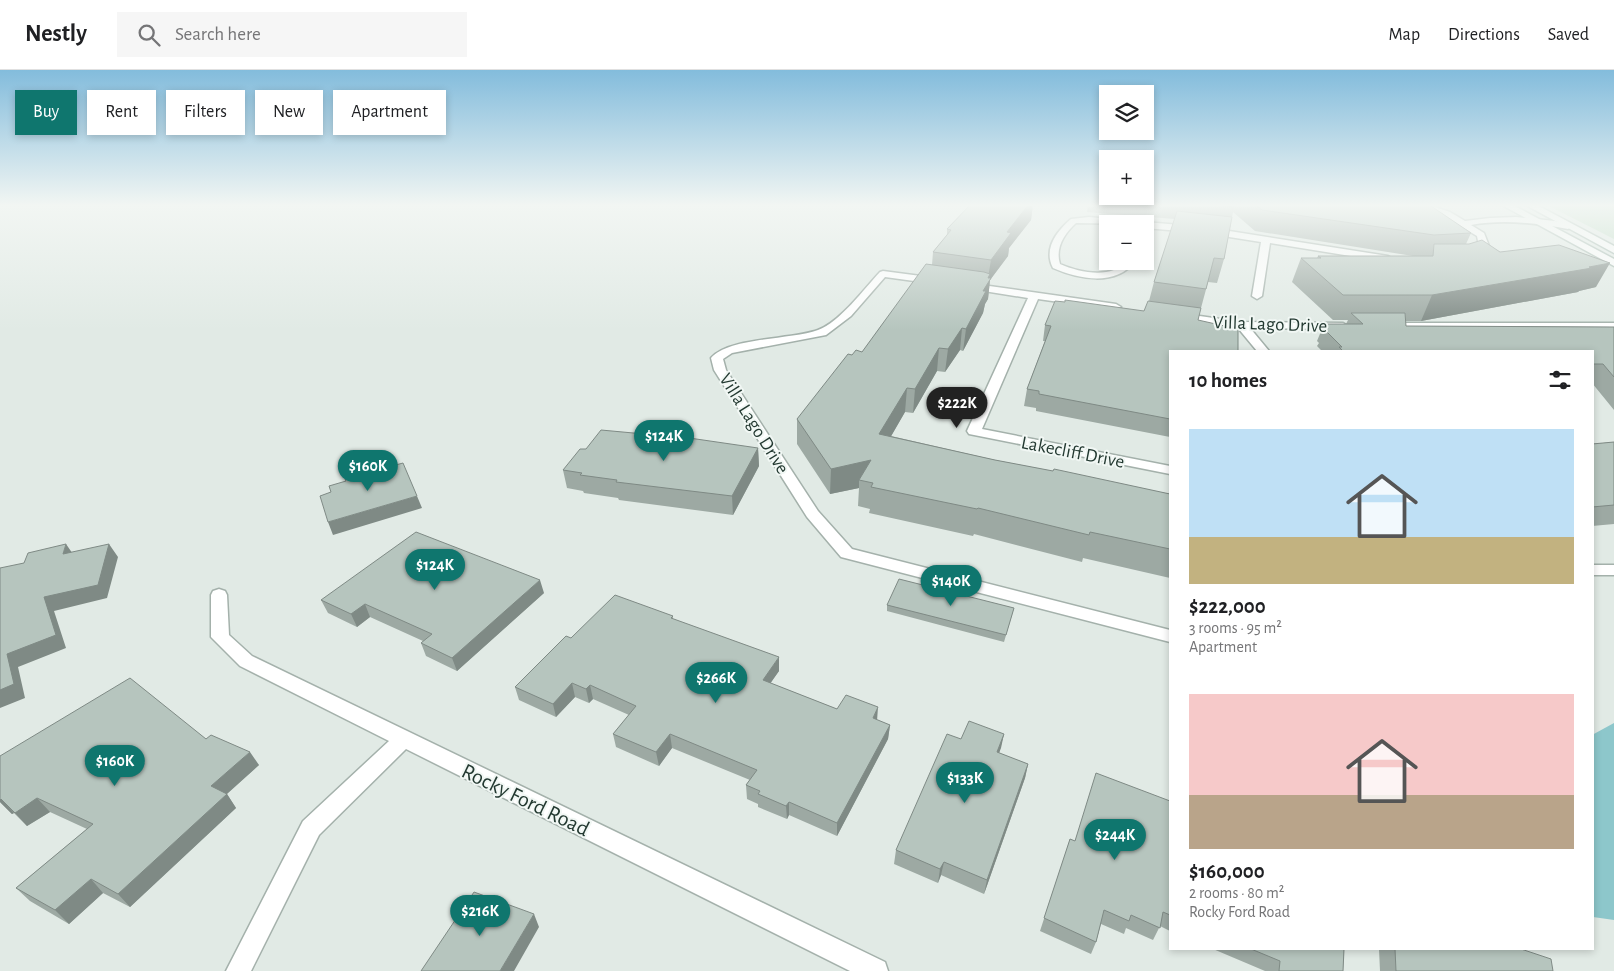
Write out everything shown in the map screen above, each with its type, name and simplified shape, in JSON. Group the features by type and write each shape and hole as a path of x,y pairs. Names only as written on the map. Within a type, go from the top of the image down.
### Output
{"street":[{"path":"1056,246 1053,259 1056,266 1063,270 1092,276 1122,270"},
{"path":"1257,296 1265,246"},
{"path":"1305,246 1401,261"},
{"path":"1465,260 1472,259 1484,246"},
{"path":"1581,246 1614,264"},
{"name":"Villa Lago Drive","path":"1132,310 882,274 867,293 833,326 822,333 729,350 718,358 720,370 812,514 847,553 1169,636"},
{"name":"Lakecliff Drive","path":"1034,296 974,431 1169,470"},
{"name":"Villa Lago Drive","path":"1162,314 1240,325 1358,326"},
{"path":"1240,325 1262,350"},
{"path":"1378,326 1614,326"},
{"path":"1594,570 1614,570"},
{"name":"Rocky Ford Road","path":"219,595 220,637 246,661 876,971"},
{"path":"238,971 311,828 404,738"}],"water":[{"path":"1614,723 1614,920 1594,917 1594,734"}],"building":[{"path":"938,246 1001,246 991,260 933,252"},
{"path":"1166,246 1226,246 1224,259 1214,258 1206,289 1154,282"},
{"path":"1434,246 1491,246 1500,252 1562,246 1610,263 1589,267 1592,268 1432,295 1343,295 1301,258 1321,258 1318,256 1433,256"},
{"path":"926,264 990,274 988,278 991,278 983,291 986,291 966,329 962,328 948,349 939,348 915,389 907,388 879,434 995,460 1053,471 1054,469 1169,494 1169,549 1090,532 1089,535 978,508 871,487 873,483 859,480 871,460 831,469 797,419 848,354 852,355 856,350 862,352"},
{"path":"1065,300 1144,311 1148,301 1201,308 1198,320 1238,329 1238,350 1169,350 1169,419 1039,394 1039,391 1027,389 1051,326 1045,325 1055,301 1065,302"},
{"path":"1351,313 1405,313 1406,326 1614,327 1614,377 1603,364 1594,364 1594,350 1342,350 1339,347 1342,347 1324,329 1328,329 1324,324 1363,324"},
{"path":"601,430 655,435 655,433 758,448 732,496 616,482 617,480 580,475 582,473 563,470 580,449 586,449"},
{"path":"1614,442 1614,505 1594,507 1594,444"},
{"path":"403,463 417,496 328,522 320,496 331,492 329,486 346,481 345,479"},
{"path":"416,532 540,580 452,658 421,643 432,634 365,604 351,614 321,600"},
{"path":"66,544 63,554 109,544 98,585 44,597 56,635 7,654 14,684 0,690 0,568 24,563 28,553"},
{"path":"899,579 1014,608 1006,635 887,605"},
{"path":"615,595 673,616 671,618 779,657 763,680 837,709 846,695 878,707 873,718 890,725 837,823 789,802 786,806 758,794 760,791 746,785 757,770 670,734 656,752 613,734 636,706 590,685 586,689 572,683 553,704 515,687 566,636 571,638"},
{"path":"130,678 206,739 211,735 250,752 211,786 227,794 118,894 91,879 55,910 16,888 93,824 37,798 15,813 0,800 0,756"},
{"path":"969,721 1004,734 997,752 1028,764 987,880 944,862 940,869 896,850 947,734 961,739"},
{"path":"1096,773 1169,801 1169,915 1163,912 1160,928 1131,915 1129,921 1104,910 1096,942 1044,918 1070,839 1075,841"},
{"path":"474,892 534,914 500,971 421,971"},
{"path":"1253,950 1344,950 1343,971 1279,971 1280,961"},
{"path":"1395,950 1524,950 1551,959 1553,971 1396,971"}]}
